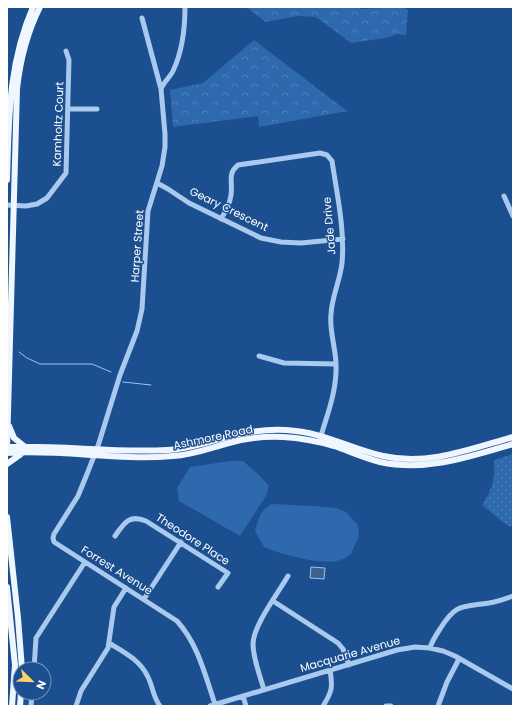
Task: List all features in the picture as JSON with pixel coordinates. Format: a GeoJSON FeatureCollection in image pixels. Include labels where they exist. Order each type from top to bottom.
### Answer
{"type":"FeatureCollection","features":[{"type":"Feature","properties":{"kind":"main road"},"geometry":{"type":"LineString","coordinates":[[7,179],[9,106],[12,78],[21,41],[33,7]]}},
{"type":"Feature","properties":{"kind":"main road"},"geometry":{"type":"LineString","coordinates":[[7,448],[10,205],[18,79],[26,42],[40,7]]}},
{"type":"Feature","properties":{"kind":"main road"},"geometry":{"type":"LineString","coordinates":[[8,423],[14,438],[24,446]]}},
{"type":"Feature","properties":{"kind":"main road","name":"Ashmore Road"},"geometry":{"type":"LineString","coordinates":[[7,453],[95,453],[174,456],[198,452],[229,443],[261,437],[320,439],[390,457],[410,459],[448,456],[513,437]]}},
{"type":"Feature","properties":{"kind":"main road","name":"Ashmore Road"},"geometry":{"type":"LineString","coordinates":[[320,439],[376,461],[392,464],[413,465],[446,463],[513,444]]}},
{"type":"Feature","properties":{"kind":"main road","name":"Ashmore Road"},"geometry":{"type":"LineString","coordinates":[[7,448],[24,446],[53,446],[95,453]]}},
{"type":"Feature","properties":{"kind":"main road"},"geometry":{"type":"LineString","coordinates":[[7,464],[22,453]]}},
{"type":"Feature","properties":{"kind":"main road"},"geometry":{"type":"LineString","coordinates":[[7,517],[21,661]]}},
{"type":"Feature","properties":{"kind":"main road"},"geometry":{"type":"LineString","coordinates":[[7,587],[15,660],[12,706]]}},
{"type":"Feature","properties":{"kind":"street"},"geometry":{"type":"LineString","coordinates":[[161,89],[177,62],[182,46],[185,7]]}},
{"type":"Feature","properties":{"kind":"street","name":"Harper Street"},"geometry":{"type":"LineString","coordinates":[[95,453],[120,375],[137,331],[143,302],[148,211],[162,166],[165,147],[161,89],[142,18]]}},
{"type":"Feature","properties":{"kind":"street","name":"Kamholtz Court"},"geometry":{"type":"LineString","coordinates":[[10,205],[26,206],[38,204],[47,198],[65,176],[67,169],[69,109],[69,60],[66,51]]}},
{"type":"Feature","properties":{"kind":"street"},"geometry":{"type":"LineString","coordinates":[[69,109],[97,109]]}},
{"type":"Feature","properties":{"kind":"street","name":"Jade Drive"},"geometry":{"type":"LineString","coordinates":[[222,219],[231,196],[231,174],[233,169],[238,165],[320,153],[327,155],[332,161],[343,239],[342,266],[334,292],[331,315],[336,364],[333,394],[320,439]]}},
{"type":"Feature","properties":{"kind":"street","name":"Geary Crescent"},"geometry":{"type":"LineString","coordinates":[[157,183],[168,188],[190,203],[261,238],[281,242],[301,243],[343,239]]}},
{"type":"Feature","properties":{"kind":"street"},"geometry":{"type":"LineString","coordinates":[[504,196],[513,216]]}},
{"type":"Feature","properties":{"kind":"street"},"geometry":{"type":"LineString","coordinates":[[259,356],[284,363],[336,364]]}},
{"type":"Feature","properties":{"kind":"street","name":"Forrest Avenue"},"geometry":{"type":"LineString","coordinates":[[95,453],[81,490],[54,534],[54,542],[177,621],[186,631],[197,650],[213,705]]}},
{"type":"Feature","properties":{"kind":"street","name":"Theodore Place"},"geometry":{"type":"LineString","coordinates":[[115,536],[123,524],[130,519],[138,518],[181,542],[228,573],[218,587]]}},
{"type":"Feature","properties":{"kind":"street"},"geometry":{"type":"LineString","coordinates":[[144,599],[181,542]]}},
{"type":"Feature","properties":{"kind":"street"},"geometry":{"type":"LineString","coordinates":[[35,661],[36,638],[85,562]]}},
{"type":"Feature","properties":{"kind":"street"},"geometry":{"type":"LineString","coordinates":[[264,690],[253,650],[253,638],[258,626],[288,576]]}},
{"type":"Feature","properties":{"kind":"street"},"geometry":{"type":"LineString","coordinates":[[76,706],[80,691],[108,648],[114,607],[126,588]]}},
{"type":"Feature","properties":{"kind":"street"},"geometry":{"type":"LineString","coordinates":[[430,648],[432,641],[447,618],[456,609],[468,605],[496,601],[513,596]]}},
{"type":"Feature","properties":{"kind":"street"},"geometry":{"type":"LineString","coordinates":[[273,601],[338,643],[343,649],[349,665]]}},
{"type":"Feature","properties":{"kind":"street"},"geometry":{"type":"LineString","coordinates":[[109,643],[132,656],[148,677],[155,700],[160,706]]}},
{"type":"Feature","properties":{"kind":"street","name":"Macquarie Avenue"},"geometry":{"type":"LineString","coordinates":[[213,705],[405,648],[415,647],[430,648],[448,653],[513,688]]}},
{"type":"Feature","properties":{"kind":"street"},"geometry":{"type":"LineString","coordinates":[[439,706],[447,682],[460,659]]}},
{"type":"Feature","properties":{"kind":"street"},"geometry":{"type":"LineString","coordinates":[[324,706],[329,697],[332,684],[327,671]]}},
{"type":"Feature","properties":{"kind":"street"},"geometry":{"type":"LineString","coordinates":[[243,696],[246,706]]}},
{"type":"Feature","properties":{"kind":"street"},"geometry":{"type":"LineString","coordinates":[[386,706],[391,706]]}},
{"type":"Feature","properties":{"kind":"green space"},"geometry":{"type":"Polygon","coordinates":[[[246,7],[359,7],[361,9],[403,7],[408,10],[406,35],[397,34],[385,38],[351,43],[316,17],[297,16],[266,22],[246,7]]]}},
{"type":"Feature","properties":{"kind":"green space"},"geometry":{"type":"Polygon","coordinates":[[[254,40],[347,111],[259,127],[258,116],[173,127],[170,90],[203,83],[254,40]]]}},
{"type":"Feature","properties":{"kind":"green space"},"geometry":{"type":"Polygon","coordinates":[[[513,454],[513,526],[508,526],[482,505],[492,484],[494,460],[513,454]]]}},
{"type":"Feature","properties":{"kind":"green space"},"geometry":{"type":"Polygon","coordinates":[[[230,461],[243,461],[269,486],[266,496],[240,536],[179,501],[177,488],[190,467],[230,461]]]}},
{"type":"Feature","properties":{"kind":"green space"},"geometry":{"type":"Polygon","coordinates":[[[272,504],[336,508],[346,512],[358,525],[359,536],[351,554],[340,560],[323,561],[291,556],[264,547],[255,531],[262,512],[272,504]]]}},
{"type":"Feature","properties":{"kind":"shaded area"},"geometry":{"type":"Polygon","coordinates":[[[311,567],[325,568],[324,579],[310,578],[311,567]]]}},
{"type":"Feature","properties":{"kind":"waterway"},"geometry":{"type":"LineString","coordinates":[[19,352],[27,358],[40,364],[92,364],[111,372]]}},
{"type":"Feature","properties":{"kind":"waterway"},"geometry":{"type":"LineString","coordinates":[[123,382],[151,385]]}}]}
